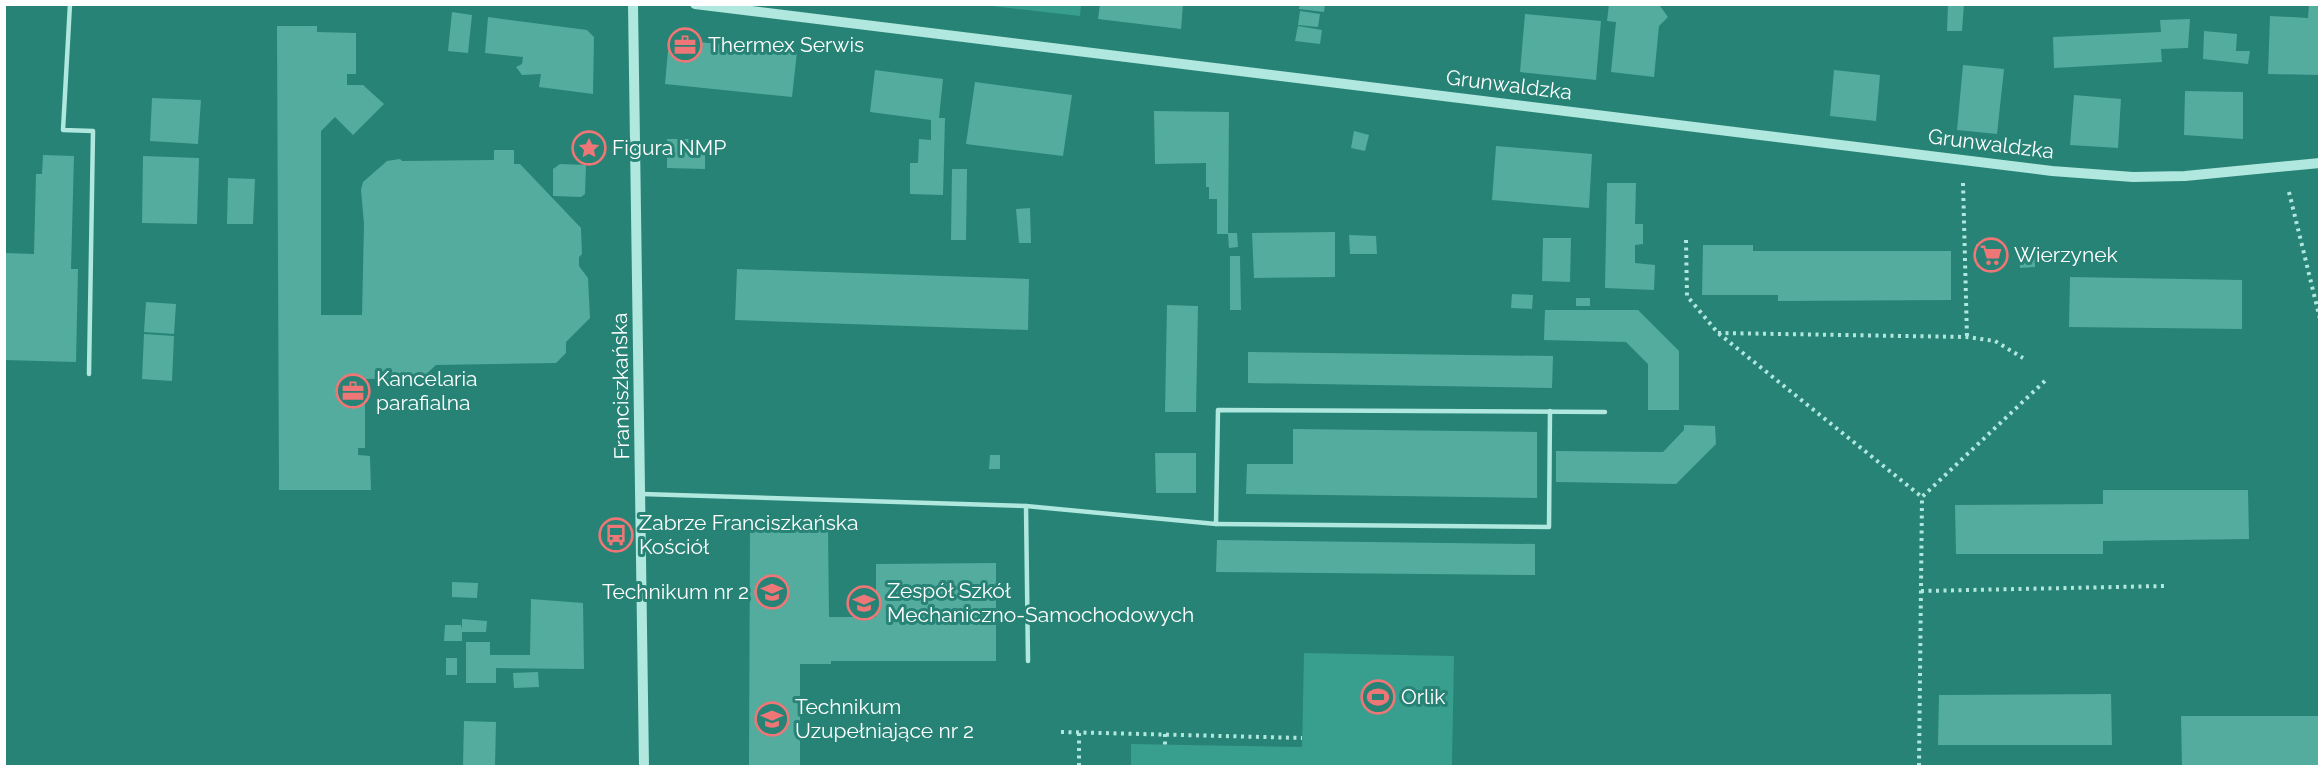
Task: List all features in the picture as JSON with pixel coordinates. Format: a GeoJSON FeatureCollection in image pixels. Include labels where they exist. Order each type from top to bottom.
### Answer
{"type":"FeatureCollection","features":[{"type":"Feature","properties":{"kind":"street","name":"Franciszkańska"},"geometry":{"type":"LineString","coordinates":[[633,4],[642,494],[644,766]]}},
{"type":"Feature","properties":{"kind":"street","name":"Grunwaldzka"},"geometry":{"type":"LineString","coordinates":[[695,4],[2052,171],[2133,177],[2186,176],[2319,163]]}},
{"type":"Feature","properties":{"kind":"lane"},"geometry":{"type":"LineString","coordinates":[[70,4],[63,130],[93,131],[89,374]]}},
{"type":"Feature","properties":{"kind":"lane"},"geometry":{"type":"LineString","coordinates":[[1216,524],[1218,410],[1605,412]]}},
{"type":"Feature","properties":{"kind":"lane"},"geometry":{"type":"LineString","coordinates":[[642,494],[1026,506],[1216,524],[1549,527],[1550,411]]}},
{"type":"Feature","properties":{"kind":"lane"},"geometry":{"type":"LineString","coordinates":[[1026,506],[1028,661]]}},
{"type":"Feature","properties":{"kind":"path"},"geometry":{"type":"LineString","coordinates":[[1963,183],[1967,336]]}},
{"type":"Feature","properties":{"kind":"path"},"geometry":{"type":"LineString","coordinates":[[2289,192],[2319,319]]}},
{"type":"Feature","properties":{"kind":"path"},"geometry":{"type":"LineString","coordinates":[[1686,240],[1687,297],[1718,333],[1922,497]]}},
{"type":"Feature","properties":{"kind":"path"},"geometry":{"type":"LineString","coordinates":[[1718,333],[1967,336],[1995,341],[2023,358]]}},
{"type":"Feature","properties":{"kind":"path"},"geometry":{"type":"LineString","coordinates":[[1918,766],[1922,497],[2048,378]]}},
{"type":"Feature","properties":{"kind":"path"},"geometry":{"type":"LineString","coordinates":[[1921,591],[2164,586]]}},
{"type":"Feature","properties":{"kind":"path"},"geometry":{"type":"LineString","coordinates":[[1061,732],[1302,738]]}},
{"type":"Feature","properties":{"kind":"path"},"geometry":{"type":"LineString","coordinates":[[1079,732],[1079,766]]}},
{"type":"Feature","properties":{"kind":"path"},"geometry":{"type":"LineString","coordinates":[[1165,735],[1165,745]]}},
{"type":"Feature","properties":{"kind":"green space"},"geometry":{"type":"Polygon","coordinates":[[[983,5],[1081,5],[1080,16],[983,5]]]}},
{"type":"Feature","properties":{"kind":"green space","name":"Orlik"},"geometry":{"type":"Polygon","coordinates":[[[1304,653],[1454,656],[1452,766],[1131,766],[1131,744],[1302,747],[1304,653]]]}},
{"type":"Feature","properties":{"kind":"building"},"geometry":{"type":"Polygon","coordinates":[[[1100,4],[1183,4],[1181,29],[1098,19],[1100,4]]]}},
{"type":"Feature","properties":{"kind":"building"},"geometry":{"type":"Polygon","coordinates":[[[1300,4],[1325,4],[1324,12],[1299,9],[1300,4]]]}},
{"type":"Feature","properties":{"kind":"building"},"geometry":{"type":"Polygon","coordinates":[[[1609,4],[1652,4],[1660,6],[1668,17],[1659,26],[1654,77],[1611,72],[1616,22],[1607,21],[1609,4]]]}},
{"type":"Feature","properties":{"kind":"building"},"geometry":{"type":"Polygon","coordinates":[[[1948,4],[1964,4],[1962,31],[1947,31],[1948,4]]]}},
{"type":"Feature","properties":{"kind":"building"},"geometry":{"type":"Polygon","coordinates":[[[2309,4],[2320,4],[2320,75],[2268,74],[2270,16],[2308,18],[2309,4]]]}},
{"type":"Feature","properties":{"kind":"building"},"geometry":{"type":"Polygon","coordinates":[[[1300,11],[1320,14],[1318,27],[1298,25],[1300,11]]]}},
{"type":"Feature","properties":{"kind":"building"},"geometry":{"type":"Polygon","coordinates":[[[452,12],[472,15],[468,53],[448,51],[452,12]]]}},
{"type":"Feature","properties":{"kind":"building"},"geometry":{"type":"Polygon","coordinates":[[[1525,14],[1601,21],[1596,80],[1520,72],[1525,14]]]}},
{"type":"Feature","properties":{"kind":"building"},"geometry":{"type":"Polygon","coordinates":[[[488,17],[587,30],[594,37],[593,94],[539,87],[541,74],[522,75],[516,67],[522,64],[523,57],[485,53],[488,17]]]}},
{"type":"Feature","properties":{"kind":"building"},"geometry":{"type":"Polygon","coordinates":[[[2190,19],[2188,48],[2161,49],[2162,62],[2054,68],[2053,37],[2161,32],[2160,20],[2190,19]]]}},
{"type":"Feature","properties":{"kind":"building"},"geometry":{"type":"Polygon","coordinates":[[[277,26],[317,26],[317,32],[356,33],[356,74],[347,74],[347,85],[363,85],[384,104],[353,135],[335,117],[321,131],[321,315],[362,315],[364,224],[361,190],[363,182],[387,161],[400,159],[402,161],[494,160],[494,150],[514,150],[514,164],[520,164],[581,228],[582,254],[579,257],[579,266],[588,278],[590,318],[566,342],[566,353],[556,363],[436,365],[422,378],[365,379],[365,448],[358,448],[358,455],[370,456],[371,490],[279,490],[277,26]]]}},
{"type":"Feature","properties":{"kind":"building"},"geometry":{"type":"Polygon","coordinates":[[[1298,26],[1322,30],[1320,44],[1295,41],[1298,26]]]}},
{"type":"Feature","properties":{"kind":"building"},"geometry":{"type":"Polygon","coordinates":[[[2204,31],[2237,34],[2236,51],[2250,51],[2248,64],[2203,59],[2204,31]]]}},
{"type":"Feature","properties":{"kind":"building"},"geometry":{"type":"Polygon","coordinates":[[[669,39],[797,52],[792,97],[665,84],[669,39]]]}},
{"type":"Feature","properties":{"kind":"building"},"geometry":{"type":"Polygon","coordinates":[[[1963,65],[2004,69],[1997,134],[1957,130],[1963,65]]]}},
{"type":"Feature","properties":{"kind":"building"},"geometry":{"type":"Polygon","coordinates":[[[875,70],[943,79],[939,118],[945,118],[943,195],[910,194],[910,163],[918,163],[919,139],[931,140],[931,120],[870,112],[875,70]]]}},
{"type":"Feature","properties":{"kind":"building"},"geometry":{"type":"Polygon","coordinates":[[[1834,70],[1880,75],[1876,121],[1830,116],[1834,70]]]}},
{"type":"Feature","properties":{"kind":"building"},"geometry":{"type":"Polygon","coordinates":[[[975,82],[1072,95],[1063,156],[966,144],[975,82]]]}},
{"type":"Feature","properties":{"kind":"building"},"geometry":{"type":"Polygon","coordinates":[[[2185,91],[2243,92],[2243,139],[2184,135],[2185,91]]]}},
{"type":"Feature","properties":{"kind":"building"},"geometry":{"type":"Polygon","coordinates":[[[2074,95],[2121,99],[2118,148],[2070,145],[2074,95]]]}},
{"type":"Feature","properties":{"kind":"building"},"geometry":{"type":"Polygon","coordinates":[[[152,98],[201,100],[198,144],[150,141],[152,98]]]}},
{"type":"Feature","properties":{"kind":"building"},"geometry":{"type":"Polygon","coordinates":[[[1154,111],[1229,112],[1228,233],[1237,233],[1238,247],[1229,248],[1228,234],[1217,234],[1217,199],[1209,199],[1209,187],[1206,187],[1206,163],[1155,164],[1154,111]]]}},
{"type":"Feature","properties":{"kind":"building"},"geometry":{"type":"Polygon","coordinates":[[[1354,131],[1369,135],[1365,151],[1351,148],[1354,131]]]}},
{"type":"Feature","properties":{"kind":"building"},"geometry":{"type":"Polygon","coordinates":[[[667,139],[693,139],[693,152],[705,152],[705,169],[667,168],[667,139]]]}},
{"type":"Feature","properties":{"kind":"building"},"geometry":{"type":"Polygon","coordinates":[[[1496,146],[1592,154],[1589,208],[1492,200],[1496,146]]]}},
{"type":"Feature","properties":{"kind":"building"},"geometry":{"type":"Polygon","coordinates":[[[43,155],[74,156],[71,269],[78,269],[76,362],[4,360],[4,253],[34,254],[36,174],[42,174],[43,155]]]}},
{"type":"Feature","properties":{"kind":"building"},"geometry":{"type":"Polygon","coordinates":[[[143,156],[199,158],[197,224],[142,223],[143,156]]]}},
{"type":"Feature","properties":{"kind":"building"},"geometry":{"type":"Polygon","coordinates":[[[560,164],[586,165],[585,194],[581,197],[553,196],[553,169],[560,164]]]}},
{"type":"Feature","properties":{"kind":"building"},"geometry":{"type":"Polygon","coordinates":[[[952,169],[967,169],[966,240],[951,240],[952,169]]]}},
{"type":"Feature","properties":{"kind":"building"},"geometry":{"type":"Polygon","coordinates":[[[228,178],[255,179],[253,224],[227,224],[228,178]]]}},
{"type":"Feature","properties":{"kind":"building"},"geometry":{"type":"Polygon","coordinates":[[[1607,183],[1636,183],[1635,224],[1643,224],[1643,244],[1635,245],[1635,263],[1655,265],[1654,290],[1605,288],[1607,183]]]}},
{"type":"Feature","properties":{"kind":"building"},"geometry":{"type":"Polygon","coordinates":[[[1030,208],[1031,243],[1019,243],[1016,209],[1030,208]]]}},
{"type":"Feature","properties":{"kind":"building"},"geometry":{"type":"Polygon","coordinates":[[[1335,232],[1335,277],[1254,278],[1252,233],[1335,232]]]}},
{"type":"Feature","properties":{"kind":"building"},"geometry":{"type":"Polygon","coordinates":[[[1349,235],[1376,236],[1377,254],[1350,254],[1349,235]]]}},
{"type":"Feature","properties":{"kind":"building"},"geometry":{"type":"Polygon","coordinates":[[[1543,238],[1571,238],[1570,282],[1542,281],[1543,238]]]}},
{"type":"Feature","properties":{"kind":"building","name":"Wierzynek"},"geometry":{"type":"Polygon","coordinates":[[[1976,244],[2004,244],[2005,266],[1977,267],[1976,244]]]}},
{"type":"Feature","properties":{"kind":"building"},"geometry":{"type":"Polygon","coordinates":[[[1703,245],[1753,245],[1753,251],[1951,251],[1951,300],[1778,301],[1778,295],[1702,295],[1703,245]]]}},
{"type":"Feature","properties":{"kind":"building"},"geometry":{"type":"Polygon","coordinates":[[[2035,246],[2035,267],[2020,268],[2019,247],[2035,246]]]}},
{"type":"Feature","properties":{"kind":"building"},"geometry":{"type":"Polygon","coordinates":[[[1230,256],[1240,256],[1241,310],[1230,310],[1230,256]]]}},
{"type":"Feature","properties":{"kind":"building"},"geometry":{"type":"Polygon","coordinates":[[[737,269],[1029,279],[1028,330],[735,320],[737,269]]]}},
{"type":"Feature","properties":{"kind":"building"},"geometry":{"type":"Polygon","coordinates":[[[2070,277],[2242,280],[2242,329],[2069,327],[2070,277]]]}},
{"type":"Feature","properties":{"kind":"building"},"geometry":{"type":"Polygon","coordinates":[[[1512,294],[1533,295],[1532,309],[1511,308],[1512,294]]]}},
{"type":"Feature","properties":{"kind":"building"},"geometry":{"type":"Polygon","coordinates":[[[1576,298],[1590,298],[1590,306],[1576,306],[1576,298]]]}},
{"type":"Feature","properties":{"kind":"building"},"geometry":{"type":"Polygon","coordinates":[[[146,302],[176,304],[174,334],[144,332],[146,302]]]}},
{"type":"Feature","properties":{"kind":"building"},"geometry":{"type":"Polygon","coordinates":[[[1167,305],[1198,306],[1196,412],[1165,412],[1167,305]]]}},
{"type":"Feature","properties":{"kind":"building"},"geometry":{"type":"Polygon","coordinates":[[[1545,310],[1638,310],[1679,351],[1679,410],[1648,410],[1648,364],[1626,342],[1544,340],[1545,310]]]}},
{"type":"Feature","properties":{"kind":"building"},"geometry":{"type":"Polygon","coordinates":[[[144,334],[174,336],[172,381],[142,379],[144,334]]]}},
{"type":"Feature","properties":{"kind":"building"},"geometry":{"type":"Polygon","coordinates":[[[1248,352],[1553,356],[1552,388],[1248,383],[1248,352]]]}},
{"type":"Feature","properties":{"kind":"building"},"geometry":{"type":"Polygon","coordinates":[[[1684,425],[1715,426],[1716,444],[1676,484],[1556,482],[1556,451],[1663,452],[1684,430],[1684,425]]]}},
{"type":"Feature","properties":{"kind":"building"},"geometry":{"type":"Polygon","coordinates":[[[1293,429],[1537,432],[1537,498],[1246,494],[1247,464],[1293,464],[1293,429]]]}},
{"type":"Feature","properties":{"kind":"building"},"geometry":{"type":"Polygon","coordinates":[[[1155,453],[1196,453],[1196,493],[1156,493],[1155,453]]]}},
{"type":"Feature","properties":{"kind":"building"},"geometry":{"type":"Polygon","coordinates":[[[990,455],[1000,455],[1000,469],[989,469],[990,455]]]}},
{"type":"Feature","properties":{"kind":"building"},"geometry":{"type":"Polygon","coordinates":[[[2103,490],[2248,490],[2249,539],[2103,541],[2103,554],[1956,554],[1955,505],[2103,504],[2103,490]]]}},
{"type":"Feature","properties":{"kind":"building"},"geometry":{"type":"Polygon","coordinates":[[[750,528],[828,528],[829,617],[876,617],[876,564],[996,563],[996,661],[831,661],[831,664],[800,664],[800,766],[749,766],[750,528]]]}},
{"type":"Feature","properties":{"kind":"building"},"geometry":{"type":"Polygon","coordinates":[[[1217,540],[1535,544],[1535,575],[1216,572],[1217,540]]]}},
{"type":"Feature","properties":{"kind":"building"},"geometry":{"type":"Polygon","coordinates":[[[452,582],[478,583],[477,598],[452,597],[452,582]]]}},
{"type":"Feature","properties":{"kind":"building"},"geometry":{"type":"Polygon","coordinates":[[[531,599],[583,603],[584,669],[496,668],[496,683],[466,683],[466,642],[490,642],[490,655],[530,655],[531,599]]]}},
{"type":"Feature","properties":{"kind":"building"},"geometry":{"type":"Polygon","coordinates":[[[462,619],[487,621],[486,632],[462,632],[462,641],[444,641],[445,625],[461,625],[462,629],[462,619]]]}},
{"type":"Feature","properties":{"kind":"building"},"geometry":{"type":"Polygon","coordinates":[[[446,658],[457,658],[457,675],[446,675],[446,658]]]}},
{"type":"Feature","properties":{"kind":"building"},"geometry":{"type":"Polygon","coordinates":[[[538,672],[539,687],[514,688],[513,673],[538,672]]]}},
{"type":"Feature","properties":{"kind":"building"},"geometry":{"type":"Polygon","coordinates":[[[2111,694],[2112,745],[1938,745],[1939,695],[2111,694]]]}},
{"type":"Feature","properties":{"kind":"building"},"geometry":{"type":"Polygon","coordinates":[[[2181,716],[2320,716],[2320,766],[2182,766],[2181,716]]]}},
{"type":"Feature","properties":{"kind":"building"},"geometry":{"type":"Polygon","coordinates":[[[464,721],[496,722],[495,766],[463,766],[464,721]]]}},
{"type":"Feature","properties":{"kind":"place","name":"Thermex Serwis"},"geometry":{"type":"Point","coordinates":[685,45]}},
{"type":"Feature","properties":{"kind":"place","name":"Figura NMP"},"geometry":{"type":"Point","coordinates":[589,148]}},
{"type":"Feature","properties":{"kind":"place","name":"Wierzynek"},"geometry":{"type":"Point","coordinates":[1991,255]}},
{"type":"Feature","properties":{"kind":"place","name":"Kancelaria parafialna"},"geometry":{"type":"Point","coordinates":[353,391]}},
{"type":"Feature","properties":{"kind":"place","name":"Zabrze Franciszkańska Kościół"},"geometry":{"type":"Point","coordinates":[616,535]}},
{"type":"Feature","properties":{"kind":"place","name":"Technikum nr 2"},"geometry":{"type":"Point","coordinates":[772,592]}},
{"type":"Feature","properties":{"kind":"place","name":"Zespół Szkół Mechaniczno-Samochodowych"},"geometry":{"type":"Point","coordinates":[864,603]}},
{"type":"Feature","properties":{"kind":"place","name":"Orlik"},"geometry":{"type":"Point","coordinates":[1378,697]}},
{"type":"Feature","properties":{"kind":"place","name":"Technikum Uzupełniające nr 2"},"geometry":{"type":"Point","coordinates":[772,719]}}]}
